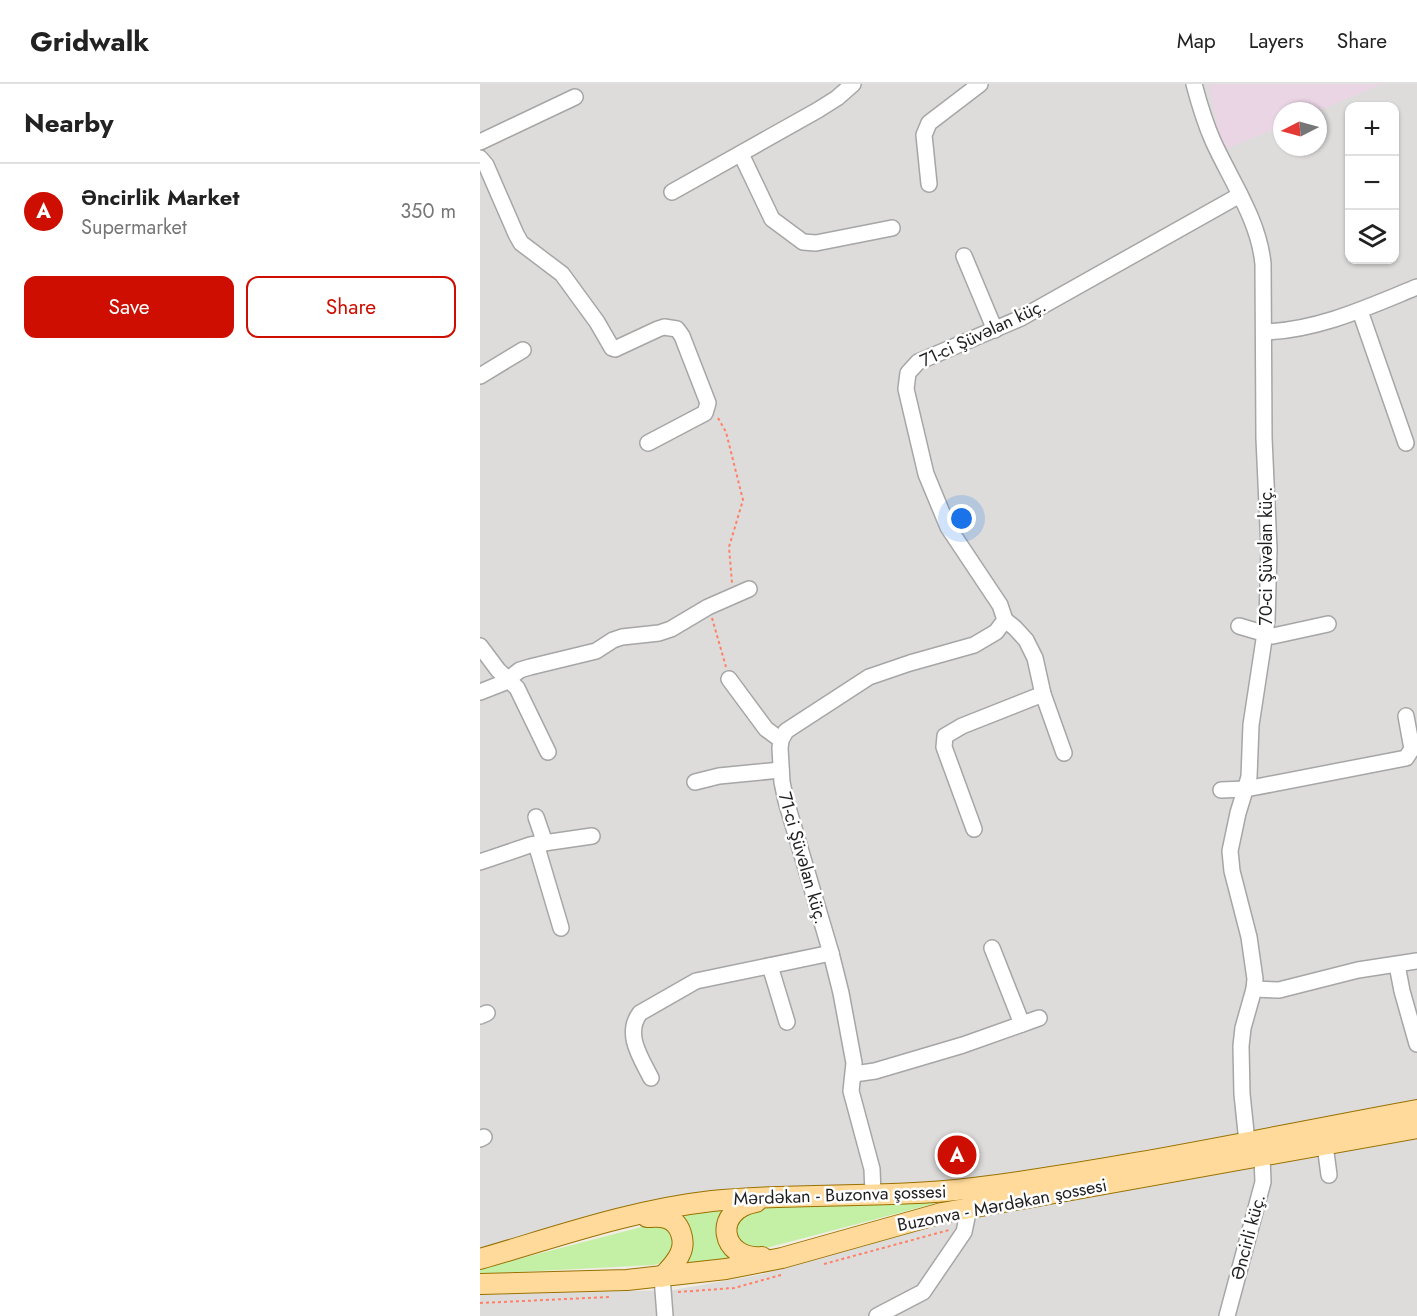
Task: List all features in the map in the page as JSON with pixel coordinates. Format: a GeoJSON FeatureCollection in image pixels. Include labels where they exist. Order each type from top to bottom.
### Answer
{"type":"FeatureCollection","features":[{"type":"Feature","properties":{"kind":"main road","name":"Mərdəkan - Buzonva şossesi"},"geometry":{"type":"LineString","coordinates":[[480,1259],[620,1218],[709,1201],[973,1188],[1059,1176],[1417,1110]]}},
{"type":"Feature","properties":{"kind":"main road","name":"Buzonva - Mərdəkan şossesi"},"geometry":{"type":"LineString","coordinates":[[480,1284],[662,1277],[759,1263],[910,1221],[969,1208],[1417,1128]]}},
{"type":"Feature","properties":{"kind":"main road"},"geometry":{"type":"LineString","coordinates":[[803,1195],[746,1204],[734,1210],[726,1226],[728,1239],[733,1248],[742,1255],[754,1257],[808,1251]]}},
{"type":"Feature","properties":{"kind":"main road"},"geometry":{"type":"LineString","coordinates":[[620,1218],[666,1218],[673,1221],[680,1229],[683,1241],[681,1252],[675,1263],[662,1277]]}},
{"type":"Feature","properties":{"kind":"street"},"geometry":{"type":"LineString","coordinates":[[672,192],[818,110],[853,84]]}},
{"type":"Feature","properties":{"kind":"street"},"geometry":{"type":"LineString","coordinates":[[929,184],[924,135],[929,123],[980,84]]}},
{"type":"Feature","properties":{"kind":"street","name":"70-ci Şüvəlan küç."},"geometry":{"type":"LineString","coordinates":[[1194,84],[1213,140],[1257,232],[1262,250],[1265,332],[1264,438],[1269,549],[1266,635],[1251,725],[1249,777],[1231,844],[1231,860],[1254,965],[1254,989],[1245,1017],[1241,1046],[1242,1094],[1247,1142]]}},
{"type":"Feature","properties":{"kind":"street"},"geometry":{"type":"LineString","coordinates":[[480,142],[575,97]]}},
{"type":"Feature","properties":{"kind":"street"},"geometry":{"type":"LineString","coordinates":[[741,154],[766,211],[772,219],[803,242],[816,243],[892,228]]}},
{"type":"Feature","properties":{"kind":"street"},"geometry":{"type":"LineString","coordinates":[[480,158],[486,165],[521,243],[562,274],[597,322],[612,348],[618,348],[664,327],[677,329],[682,336],[708,403],[707,408],[705,413],[648,443]]}},
{"type":"Feature","properties":{"kind":"street","name":"71-ci Şüvəlan küç."},"geometry":{"type":"LineString","coordinates":[[1064,753],[1030,649],[1020,633],[1005,620],[1000,605],[957,544],[936,501],[924,464],[906,389],[908,373],[918,362],[995,330],[1047,304],[1240,195]]}},
{"type":"Feature","properties":{"kind":"street"},"geometry":{"type":"LineString","coordinates":[[964,256],[995,330]]}},
{"type":"Feature","properties":{"kind":"street"},"geometry":{"type":"LineString","coordinates":[[1265,332],[1292,329],[1360,311],[1417,287]]}},
{"type":"Feature","properties":{"kind":"street"},"geometry":{"type":"LineString","coordinates":[[1360,311],[1406,442]]}},
{"type":"Feature","properties":{"kind":"street"},"geometry":{"type":"LineString","coordinates":[[480,376],[523,350]]}},
{"type":"Feature","properties":{"kind":"street"},"geometry":{"type":"LineString","coordinates":[[480,692],[508,679],[520,670],[596,651],[622,637],[659,633],[671,629],[708,607],[743,591]]}},
{"type":"Feature","properties":{"kind":"street"},"geometry":{"type":"LineString","coordinates":[[729,679],[765,729],[781,740],[792,726],[869,677],[974,645],[996,632],[1005,620]]}},
{"type":"Feature","properties":{"kind":"street"},"geometry":{"type":"LineString","coordinates":[[1239,626],[1266,635],[1282,636],[1328,624]]}},
{"type":"Feature","properties":{"kind":"street"},"geometry":{"type":"LineString","coordinates":[[480,645],[525,700],[548,752]]}},
{"type":"Feature","properties":{"kind":"street"},"geometry":{"type":"LineString","coordinates":[[974,830],[944,747],[945,736],[969,723],[1043,694]]}},
{"type":"Feature","properties":{"kind":"street"},"geometry":{"type":"LineString","coordinates":[[1221,790],[1246,789],[1406,758],[1412,749],[1406,716]]}},
{"type":"Feature","properties":{"kind":"street","name":"71-ci Şüvəlan küç."},"geometry":{"type":"LineString","coordinates":[[781,740],[779,756],[786,801],[841,993],[854,1063],[851,1091],[872,1169],[873,1194]]}},
{"type":"Feature","properties":{"kind":"street"},"geometry":{"type":"LineString","coordinates":[[695,782],[719,776],[781,770]]}},
{"type":"Feature","properties":{"kind":"street"},"geometry":{"type":"LineString","coordinates":[[536,817],[561,928]]}},
{"type":"Feature","properties":{"kind":"street"},"geometry":{"type":"LineString","coordinates":[[480,862],[541,843],[592,836]]}},
{"type":"Feature","properties":{"kind":"street"},"geometry":{"type":"LineString","coordinates":[[992,948],[1022,1024]]}},
{"type":"Feature","properties":{"kind":"street"},"geometry":{"type":"LineString","coordinates":[[651,1078],[634,1043],[636,1018],[640,1013],[696,981],[831,953]]}},
{"type":"Feature","properties":{"kind":"street"},"geometry":{"type":"LineString","coordinates":[[1254,989],[1279,990],[1358,970],[1417,961]]}},
{"type":"Feature","properties":{"kind":"street"},"geometry":{"type":"LineString","coordinates":[[1397,965],[1417,1044]]}},
{"type":"Feature","properties":{"kind":"street"},"geometry":{"type":"LineString","coordinates":[[770,966],[787,1022]]}},
{"type":"Feature","properties":{"kind":"street"},"geometry":{"type":"LineString","coordinates":[[854,1074],[875,1071],[963,1045],[1039,1018]]}},
{"type":"Feature","properties":{"kind":"street"},"geometry":{"type":"LineString","coordinates":[[1325,1145],[1329,1174]]}},
{"type":"Feature","properties":{"kind":"street","name":"Əncirli küç."},"geometry":{"type":"LineString","coordinates":[[1227,1316],[1263,1182],[1262,1157]]}},
{"type":"Feature","properties":{"kind":"street"},"geometry":{"type":"LineString","coordinates":[[877,1316],[923,1292],[964,1232],[969,1208]]}},
{"type":"Feature","properties":{"kind":"street"},"geometry":{"type":"LineString","coordinates":[[662,1277],[664,1316]]}},
{"type":"Feature","properties":{"kind":"path"},"geometry":{"type":"LineString","coordinates":[[707,408],[719,419],[726,432],[742,500],[729,547],[732,584],[743,591]]}},
{"type":"Feature","properties":{"kind":"path"},"geometry":{"type":"LineString","coordinates":[[708,607],[715,624],[729,679]]}},
{"type":"Feature","properties":{"kind":"shaded area"},"geometry":{"type":"Polygon","coordinates":[[[480,84],[1417,84],[1417,1100],[1213,1139],[940,1184],[759,1187],[703,1193],[480,1251],[480,84]]]}},
{"type":"Feature","properties":{"kind":"shaded area"},"geometry":{"type":"Polygon","coordinates":[[[1209,84],[1382,84],[1327,107],[1327,102],[1273,102],[1273,130],[1226,149],[1219,137],[1209,84]]]}},
{"type":"Feature","properties":{"kind":"shaded area"},"geometry":{"type":"Polygon","coordinates":[[[1417,1136],[1417,1316],[480,1316],[480,1295],[673,1290],[764,1274],[933,1224],[1417,1136]]]}},
{"type":"Feature","properties":{"kind":"green space"},"geometry":{"type":"Polygon","coordinates":[[[948,1200],[766,1248],[746,1245],[741,1242],[737,1232],[740,1217],[758,1208],[948,1200]]]}},
{"type":"Feature","properties":{"kind":"green space"},"geometry":{"type":"Polygon","coordinates":[[[731,1206],[738,1260],[681,1267],[676,1214],[731,1206]]]}},
{"type":"Feature","properties":{"kind":"green space"},"geometry":{"type":"Polygon","coordinates":[[[649,1225],[666,1229],[673,1240],[675,1245],[665,1262],[653,1265],[480,1274],[480,1269],[649,1225]]]}},
{"type":"Feature","properties":{"kind":"place","name":"Əncirlik Market"},"geometry":{"type":"Point","coordinates":[957,1155]}}]}
